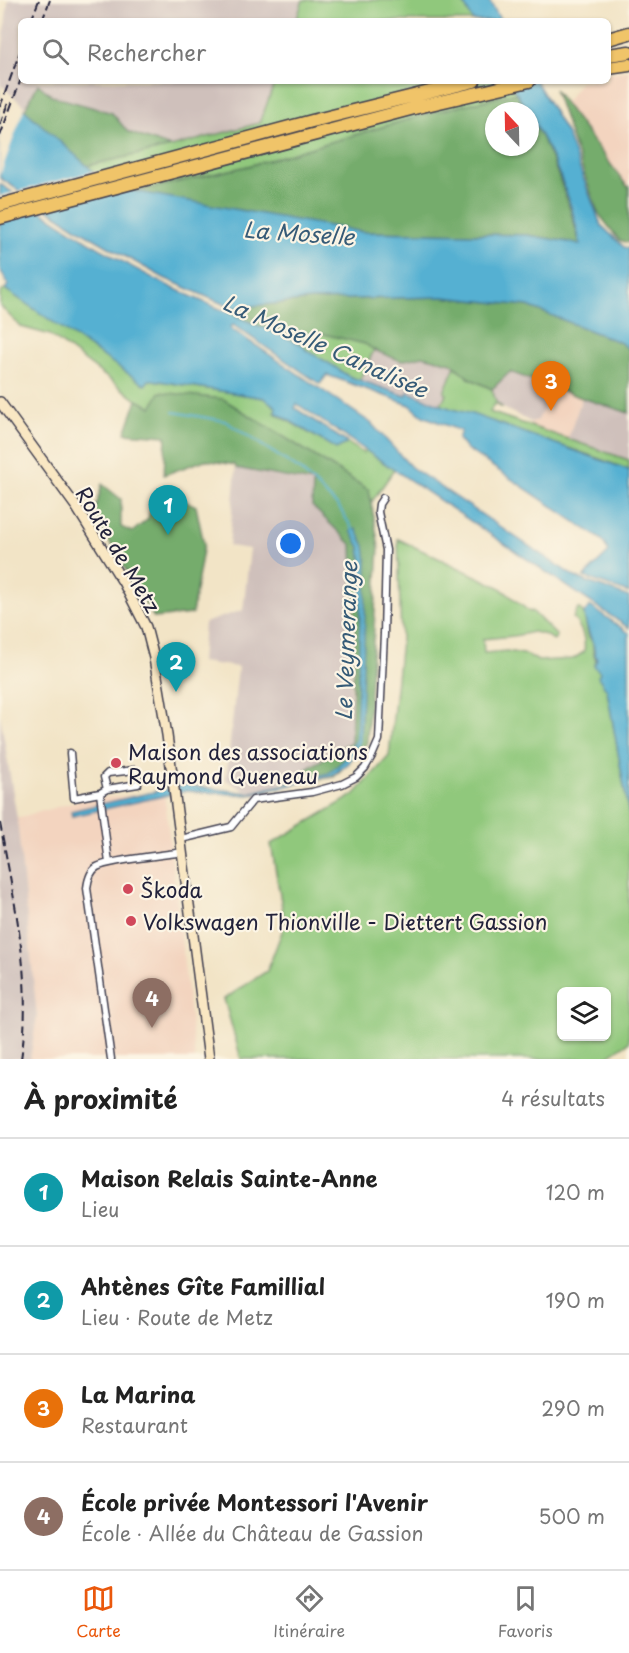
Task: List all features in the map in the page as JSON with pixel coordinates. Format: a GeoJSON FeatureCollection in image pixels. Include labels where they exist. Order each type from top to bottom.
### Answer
{"type":"FeatureCollection","features":[{"type":"Feature","properties":{"kind":"highway"},"geometry":{"type":"LineString","coordinates":[[611,38],[629,33]]}},
{"type":"Feature","properties":{"kind":"highway"},"geometry":{"type":"LineString","coordinates":[[611,55],[629,52]]}},
{"type":"Feature","properties":{"kind":"highway"},"geometry":{"type":"LineString","coordinates":[[611,68],[629,65]]}},
{"type":"Feature","properties":{"kind":"highway"},"geometry":{"type":"LineString","coordinates":[[426,92],[443,84]]}},
{"type":"Feature","properties":{"kind":"highway"},"geometry":{"type":"LineString","coordinates":[[0,205],[461,84]]}},
{"type":"Feature","properties":{"kind":"highway"},"geometry":{"type":"LineString","coordinates":[[0,218],[418,107],[516,84]]}},
{"type":"Feature","properties":{"kind":"main road","name":"Route de Metz"},"geometry":{"type":"LineString","coordinates":[[0,402],[77,508],[123,582],[146,627],[154,658],[174,784],[209,1059]]}},
{"type":"Feature","properties":{"kind":"street"},"geometry":{"type":"LineString","coordinates":[[181,839],[231,827],[253,800],[312,792],[342,784],[356,777],[365,768],[379,740],[386,550],[378,512],[383,498]]}},
{"type":"Feature","properties":{"kind":"street"},"geometry":{"type":"LineString","coordinates":[[70,753],[74,798],[138,784],[138,773],[135,770],[108,773],[104,777],[107,789]]}},
{"type":"Feature","properties":{"kind":"street"},"geometry":{"type":"LineString","coordinates":[[100,793],[109,864]]}},
{"type":"Feature","properties":{"kind":"street"},"geometry":{"type":"LineString","coordinates":[[111,1059],[87,888],[92,872],[97,867],[109,864],[183,852]]}},
{"type":"Feature","properties":{"kind":"shaded area"},"geometry":{"type":"Polygon","coordinates":[[[8,0],[303,0],[297,18],[18,18],[18,84],[38,84],[24,111],[0,88],[8,0]]]}},
{"type":"Feature","properties":{"kind":"shaded area"},"geometry":{"type":"Polygon","coordinates":[[[629,71],[629,186],[565,103],[579,84],[611,84],[611,72],[629,71]]]}},
{"type":"Feature","properties":{"kind":"shaded area"},"geometry":{"type":"Polygon","coordinates":[[[38,84],[274,84],[260,123],[171,147],[128,132],[112,113],[52,96],[38,84]]]}},
{"type":"Feature","properties":{"kind":"shaded area"},"geometry":{"type":"Polygon","coordinates":[[[374,350],[401,361],[423,356],[455,366],[444,392],[447,394],[440,405],[409,393],[406,396],[359,381],[374,350]]]}},
{"type":"Feature","properties":{"kind":"shaded area"},"geometry":{"type":"Polygon","coordinates":[[[510,372],[553,388],[538,420],[531,422],[496,402],[492,389],[510,372]]]}},
{"type":"Feature","properties":{"kind":"shaded area"},"geometry":{"type":"Polygon","coordinates":[[[553,388],[582,398],[568,438],[529,426],[531,422],[538,420],[553,388]]]}},
{"type":"Feature","properties":{"kind":"shaded area"},"geometry":{"type":"Polygon","coordinates":[[[582,398],[629,413],[629,460],[568,438],[582,398]]]}},
{"type":"Feature","properties":{"kind":"shaded area"},"geometry":{"type":"Polygon","coordinates":[[[236,468],[313,482],[312,506],[352,545],[351,743],[256,797],[226,780],[238,667],[201,662],[204,623],[243,610],[250,549],[229,546],[236,468]]]}},
{"type":"Feature","properties":{"kind":"shaded area"},"geometry":{"type":"Polygon","coordinates":[[[0,714],[17,818],[37,1016],[30,1059],[0,1059],[0,714]]]}},
{"type":"Feature","properties":{"kind":"shaded area"},"geometry":{"type":"Polygon","coordinates":[[[164,792],[195,1059],[30,1059],[37,1016],[17,818],[83,800],[164,792]]]}},
{"type":"Feature","properties":{"kind":"green space"},"geometry":{"type":"Polygon","coordinates":[[[303,0],[462,0],[471,18],[297,18],[303,0]]]}},
{"type":"Feature","properties":{"kind":"green space"},"geometry":{"type":"Polygon","coordinates":[[[38,84],[52,96],[112,113],[128,132],[171,147],[86,166],[24,111],[38,84]]]}},
{"type":"Feature","properties":{"kind":"green space"},"geometry":{"type":"Polygon","coordinates":[[[274,84],[511,84],[516,93],[434,112],[248,166],[135,192],[111,187],[86,166],[171,147],[260,123],[274,84]]]}},
{"type":"Feature","properties":{"kind":"green space"},"geometry":{"type":"Polygon","coordinates":[[[554,89],[629,186],[629,243],[619,240],[598,213],[554,89]]]}},
{"type":"Feature","properties":{"kind":"green space"},"geometry":{"type":"Polygon","coordinates":[[[516,93],[522,102],[485,102],[485,156],[539,156],[539,133],[559,178],[580,244],[527,235],[363,232],[135,192],[248,166],[434,112],[516,93]]]}},
{"type":"Feature","properties":{"kind":"green space"},"geometry":{"type":"Polygon","coordinates":[[[5,289],[145,385],[149,380],[153,380],[264,398],[276,407],[275,413],[336,449],[348,443],[363,453],[365,450],[394,470],[371,503],[369,490],[223,399],[152,407],[137,400],[50,335],[21,327],[0,306],[0,293],[5,289]]]}},
{"type":"Feature","properties":{"kind":"green space"},"geometry":{"type":"Polygon","coordinates":[[[441,297],[528,306],[619,342],[629,349],[629,413],[510,372],[492,389],[469,378],[451,363],[423,356],[401,361],[365,344],[315,332],[311,342],[284,333],[232,308],[311,300],[441,297]]]}},
{"type":"Feature","properties":{"kind":"green space"},"geometry":{"type":"Polygon","coordinates":[[[232,308],[284,333],[311,342],[315,331],[365,344],[374,350],[359,381],[320,359],[303,345],[229,312],[232,308]]]}},
{"type":"Feature","properties":{"kind":"green space"},"geometry":{"type":"Polygon","coordinates":[[[455,366],[469,378],[492,389],[496,402],[503,408],[494,404],[490,412],[629,460],[629,470],[440,405],[447,394],[444,392],[455,366]]]}},
{"type":"Feature","properties":{"kind":"green space"},"geometry":{"type":"Polygon","coordinates":[[[160,392],[223,399],[369,490],[379,547],[367,743],[334,777],[286,784],[287,781],[351,742],[355,627],[352,545],[312,506],[313,482],[205,460],[164,475],[166,436],[125,433],[137,400],[152,407],[160,392]]]}},
{"type":"Feature","properties":{"kind":"green space"},"geometry":{"type":"Polygon","coordinates":[[[102,484],[121,499],[121,527],[132,532],[148,519],[152,502],[164,505],[180,500],[196,506],[204,544],[192,614],[154,618],[94,516],[102,484]]]}},
{"type":"Feature","properties":{"kind":"green space"},"geometry":{"type":"Polygon","coordinates":[[[398,539],[499,587],[530,612],[532,611],[557,636],[554,640],[533,632],[483,639],[484,653],[507,651],[528,655],[538,661],[573,659],[584,652],[584,643],[583,634],[573,618],[578,608],[584,613],[588,635],[593,643],[593,652],[607,690],[629,815],[629,1042],[604,1059],[241,1059],[224,999],[267,971],[285,924],[271,844],[354,795],[389,756],[401,640],[398,539]]]}},
{"type":"Feature","properties":{"kind":"water"},"geometry":{"type":"Polygon","coordinates":[[[462,0],[489,0],[499,18],[471,18],[462,0]]]}},
{"type":"Feature","properties":{"kind":"water","name":"La Moselle"},"geometry":{"type":"Polygon","coordinates":[[[511,84],[538,84],[567,134],[601,225],[624,247],[629,248],[629,349],[619,342],[528,306],[443,297],[311,300],[232,308],[164,278],[119,253],[0,178],[0,88],[111,187],[363,232],[527,235],[580,244],[567,194],[539,133],[539,102],[522,102],[511,84]]]}},
{"type":"Feature","properties":{"kind":"water"},"geometry":{"type":"Polygon","coordinates":[[[0,184],[128,265],[173,288],[303,345],[306,350],[348,376],[406,396],[408,392],[629,470],[629,593],[584,577],[609,552],[602,540],[465,448],[458,439],[461,431],[423,416],[410,405],[327,375],[320,384],[233,325],[230,328],[371,423],[411,467],[575,577],[629,597],[629,628],[297,404],[295,408],[348,443],[336,449],[275,412],[276,407],[264,398],[153,380],[149,380],[145,385],[5,289],[8,285],[0,269],[0,184]]]}},
{"type":"Feature","properties":{"kind":"water"},"geometry":{"type":"Polygon","coordinates":[[[356,529],[365,546],[367,563],[360,741],[349,763],[333,775],[249,795],[186,791],[72,816],[71,811],[184,785],[249,793],[329,773],[345,759],[356,739],[362,563],[360,547],[351,531],[356,529]]]}},
{"type":"Feature","properties":{"kind":"water"},"geometry":{"type":"Polygon","coordinates":[[[590,606],[629,633],[629,815],[607,690],[598,677],[600,672],[594,666],[597,659],[585,621],[584,613],[590,606]]]}},
{"type":"Feature","properties":{"kind":"pier"},"geometry":{"type":"Polygon","coordinates":[[[1,85],[25,107],[0,175],[0,88],[1,85]]]}},
{"type":"Feature","properties":{"kind":"pier"},"geometry":{"type":"Polygon","coordinates":[[[96,171],[109,182],[0,211],[0,196],[96,171]]]}},
{"type":"Feature","properties":{"kind":"waterway","name":"Le Veymerange"},"geometry":{"type":"LineString","coordinates":[[174,412],[225,421],[300,470],[339,507],[355,533]]}},
{"type":"Feature","properties":{"kind":"railway"},"geometry":{"type":"LineString","coordinates":[[32,18],[39,0]]}},
{"type":"Feature","properties":{"kind":"railway"},"geometry":{"type":"LineString","coordinates":[[43,18],[50,0]]}},
{"type":"Feature","properties":{"kind":"railway"},"geometry":{"type":"LineString","coordinates":[[0,107],[18,57]]}},
{"type":"Feature","properties":{"kind":"railway"},"geometry":{"type":"LineString","coordinates":[[0,136],[19,84]]}},
{"type":"Feature","properties":{"kind":"railway"},"geometry":{"type":"LineString","coordinates":[[0,125],[9,100]]}},
{"type":"Feature","properties":{"kind":"railway"},"geometry":{"type":"LineString","coordinates":[[0,823],[16,911],[23,970],[25,1000],[21,1059]]}},
{"type":"Feature","properties":{"kind":"place","name":"La Marina"},"geometry":{"type":"Point","coordinates":[551,411]}},
{"type":"Feature","properties":{"kind":"place","name":"Maison Relais Sainte-Anne"},"geometry":{"type":"Point","coordinates":[168,535]}},
{"type":"Feature","properties":{"kind":"place","name":"Ahtènes Gîte Famillial"},"geometry":{"type":"Point","coordinates":[176,692]}},
{"type":"Feature","properties":{"kind":"place","name":"Maison des associations Raymond Queneau"},"geometry":{"type":"Point","coordinates":[116,763]}},
{"type":"Feature","properties":{"kind":"place","name":"Škoda"},"geometry":{"type":"Point","coordinates":[128,889]}},
{"type":"Feature","properties":{"kind":"place","name":"Volkswagen Thionville - Diettert Gassion"},"geometry":{"type":"Point","coordinates":[131,921]}},
{"type":"Feature","properties":{"kind":"place","name":"École privée Montessori l'Avenir"},"geometry":{"type":"Point","coordinates":[152,1028]}},
{"type":"Feature","properties":{"kind":"water label","name":"La Moselle Canalisée"},"geometry":{"type":"Point","coordinates":[326,345]}}]}
